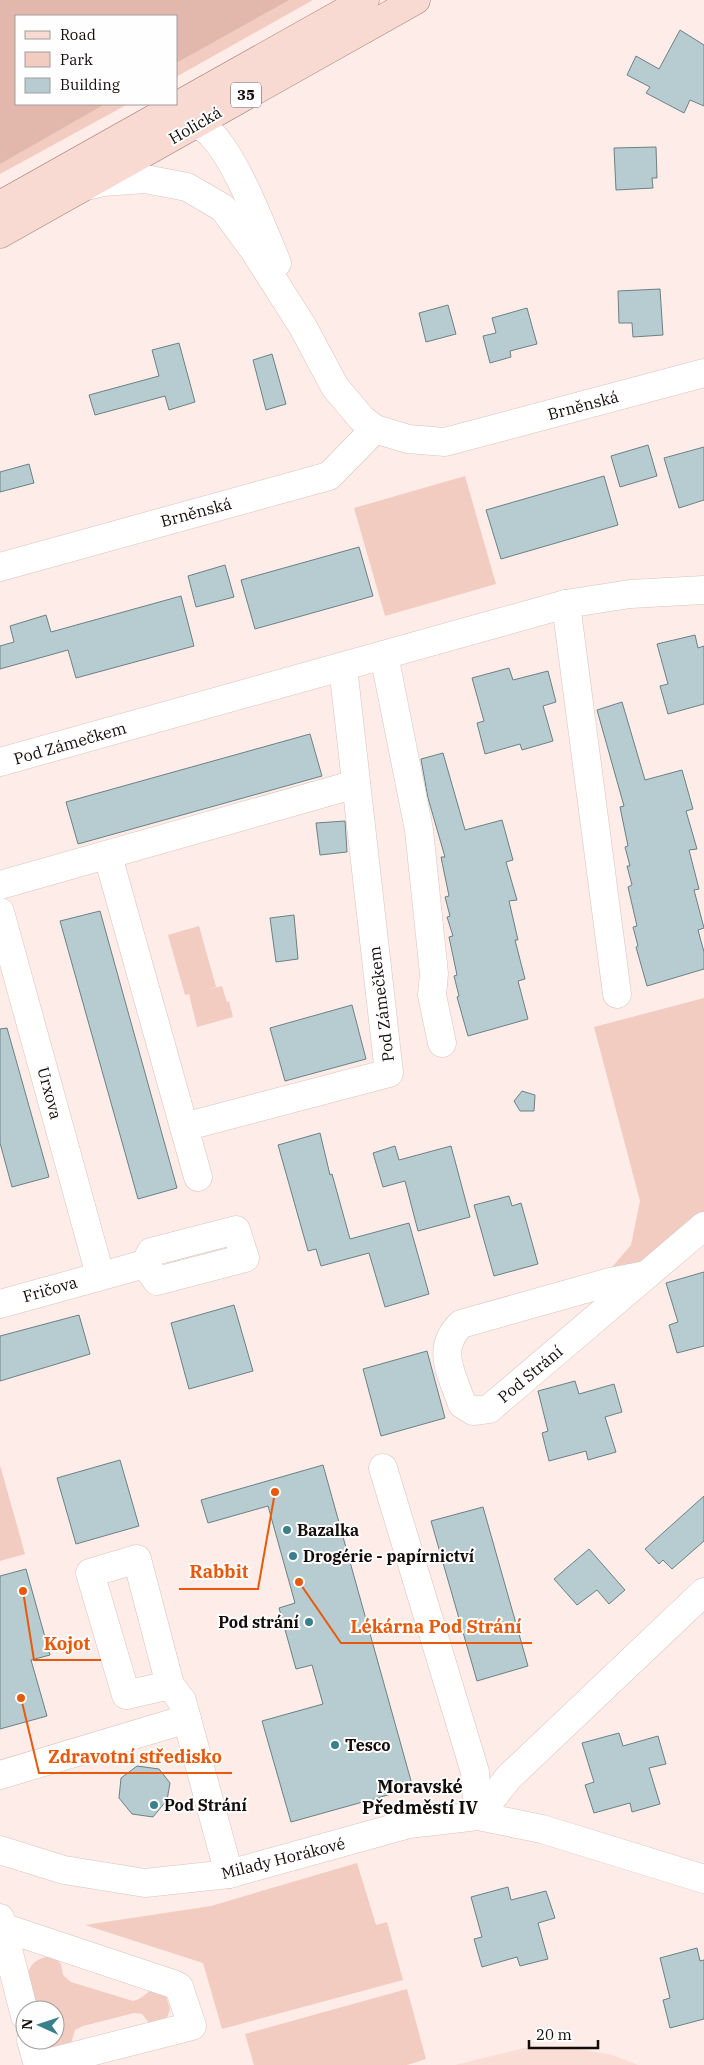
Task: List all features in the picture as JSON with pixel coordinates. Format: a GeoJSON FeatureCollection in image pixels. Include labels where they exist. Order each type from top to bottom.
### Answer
{"type":"FeatureCollection","features":[{"type":"Feature","properties":{"kind":"main road","name":"Holická"},"geometry":{"type":"LineString","coordinates":[[178,104],[365,0]]}},
{"type":"Feature","properties":{"kind":"main road","name":"Holická"},"geometry":{"type":"LineString","coordinates":[[0,234],[416,0]]}},
{"type":"Feature","properties":{"kind":"main road","name":"Holická"},"geometry":{"type":"LineString","coordinates":[[0,205],[176,105]]}},
{"type":"Feature","properties":{"kind":"street","name":"Brněnská"},"geometry":{"type":"LineString","coordinates":[[224,152],[220,134],[222,122],[227,112],[239,99]]}},
{"type":"Feature","properties":{"kind":"street","name":"Brněnská"},"geometry":{"type":"LineString","coordinates":[[145,122],[160,119],[179,120],[195,124],[211,134],[224,152],[257,216],[303,327]]}},
{"type":"Feature","properties":{"kind":"street","name":"Brněnská"},"geometry":{"type":"LineString","coordinates":[[83,187],[103,182],[145,179],[187,187],[223,208],[254,250],[303,327],[335,387],[362,419],[375,429],[408,439],[445,442],[704,373]]}},
{"type":"Feature","properties":{"kind":"street","name":"Brněnská"},"geometry":{"type":"LineString","coordinates":[[0,567],[329,476],[375,429]]}},
{"type":"Feature","properties":{"kind":"street","name":"Pod Zámečkem"},"geometry":{"type":"LineString","coordinates":[[0,762],[566,604],[630,594],[704,590]]}},
{"type":"Feature","properties":{"kind":"street"},"geometry":{"type":"LineString","coordinates":[[566,604],[617,994]]}},
{"type":"Feature","properties":{"kind":"street"},"geometry":{"type":"LineString","coordinates":[[384,655],[419,830],[434,974],[432,995],[442,1043]]}},
{"type":"Feature","properties":{"kind":"street","name":"Pod Zámečkem"},"geometry":{"type":"LineString","coordinates":[[184,1128],[389,1073],[343,667]]}},
{"type":"Feature","properties":{"kind":"street"},"geometry":{"type":"LineString","coordinates":[[0,886],[356,784]]}},
{"type":"Feature","properties":{"kind":"street"},"geometry":{"type":"LineString","coordinates":[[108,856],[198,1177]]}},
{"type":"Feature","properties":{"kind":"street","name":"Urxova"},"geometry":{"type":"LineString","coordinates":[[0,912],[100,1274]]}},
{"type":"Feature","properties":{"kind":"street","name":"Pod Strání"},"geometry":{"type":"LineString","coordinates":[[646,1275],[610,1282],[461,1324],[450,1334],[445,1349],[462,1404],[474,1411],[489,1409],[704,1226]]}},
{"type":"Feature","properties":{"kind":"street","name":"Fričova"},"geometry":{"type":"LineString","coordinates":[[0,1304],[100,1274],[145,1264]]}},
{"type":"Feature","properties":{"kind":"street"},"geometry":{"type":"LineString","coordinates":[[384,1468],[474,1772],[478,1816]]}},
{"type":"Feature","properties":{"kind":"street"},"geometry":{"type":"LineString","coordinates":[[170,1685],[126,1695],[90,1573],[137,1559],[170,1685],[182,1701],[229,1874]]}},
{"type":"Feature","properties":{"kind":"street"},"geometry":{"type":"LineString","coordinates":[[478,1816],[509,1777],[704,1592]]}},
{"type":"Feature","properties":{"kind":"street"},"geometry":{"type":"LineString","coordinates":[[0,1775],[187,1719]]}},
{"type":"Feature","properties":{"kind":"street","name":"Milady Horákové"},"geometry":{"type":"LineString","coordinates":[[0,1850],[64,1870],[145,1883],[229,1874],[409,1824],[478,1816],[542,1829],[704,1879]]}},
{"type":"Feature","properties":{"kind":"street"},"geometry":{"type":"LineString","coordinates":[[1,1922],[21,2000]]}},
{"type":"Feature","properties":{"kind":"street"},"geometry":{"type":"LineString","coordinates":[[1,1922],[179,1987],[192,2026],[38,2065],[34,2050]]}},
{"type":"Feature","properties":{"kind":"shaded area"},"geometry":{"type":"Polygon","coordinates":[[[0,0],[289,0],[178,62],[178,15],[15,15],[15,105],[103,105],[0,164],[0,0]]]}},
{"type":"Feature","properties":{"kind":"shaded area"},"geometry":{"type":"Polygon","coordinates":[[[529,2047],[574,2048],[612,2055],[638,2065],[455,2065],[529,2047]]]}},
{"type":"Feature","properties":{"kind":"green space"},"geometry":{"type":"Polygon","coordinates":[[[0,0],[313,0],[178,76],[178,15],[15,15],[15,105],[126,105],[0,174],[0,0]]]}},
{"type":"Feature","properties":{"kind":"green space"},"geometry":{"type":"Polygon","coordinates":[[[465,476],[496,584],[385,616],[354,508],[465,476]]]}},
{"type":"Feature","properties":{"kind":"green space"},"geometry":{"type":"Polygon","coordinates":[[[199,926],[216,987],[205,990],[222,986],[227,1002],[229,1001],[233,1017],[197,1027],[189,994],[185,995],[168,935],[199,926]]]}},
{"type":"Feature","properties":{"kind":"green space"},"geometry":{"type":"Polygon","coordinates":[[[704,998],[704,1216],[652,1261],[609,1271],[631,1245],[640,1201],[594,1027],[704,998]]]}},
{"type":"Feature","properties":{"kind":"green space"},"geometry":{"type":"Polygon","coordinates":[[[0,1465],[25,1554],[0,1561],[0,1465]]]}},
{"type":"Feature","properties":{"kind":"green space"},"geometry":{"type":"Polygon","coordinates":[[[357,1863],[376,1925],[387,1922],[403,1980],[222,2029],[203,1963],[85,1925],[211,1906],[357,1863]]]}},
{"type":"Feature","properties":{"kind":"green space"},"geometry":{"type":"Polygon","coordinates":[[[53,1956],[61,1964],[63,1975],[71,1982],[133,2001],[150,1991],[166,1996],[170,2009],[165,2023],[150,2024],[142,2014],[134,2013],[83,2026],[75,2030],[70,2047],[65,2048],[65,2000],[30,2000],[28,1992],[27,1984],[30,1968],[42,1958],[53,1956]]]}},
{"type":"Feature","properties":{"kind":"green space"},"geometry":{"type":"Polygon","coordinates":[[[407,1989],[426,2059],[407,2065],[254,2065],[245,2034],[407,1989]]]}},
{"type":"Feature","properties":{"kind":"building"},"geometry":{"type":"Polygon","coordinates":[[[680,30],[704,45],[704,106],[690,100],[684,113],[646,93],[650,87],[627,75],[636,56],[659,69],[680,30]]]}},
{"type":"Feature","properties":{"kind":"building"},"geometry":{"type":"Polygon","coordinates":[[[656,147],[657,178],[652,178],[653,188],[616,190],[614,148],[656,147]]]}},
{"type":"Feature","properties":{"kind":"building"},"geometry":{"type":"Polygon","coordinates":[[[660,289],[663,335],[633,337],[632,323],[619,323],[618,291],[660,289]]]}},
{"type":"Feature","properties":{"kind":"building"},"geometry":{"type":"Polygon","coordinates":[[[448,305],[456,334],[426,342],[419,313],[448,305]]]}},
{"type":"Feature","properties":{"kind":"building"},"geometry":{"type":"Polygon","coordinates":[[[527,308],[537,344],[510,351],[511,357],[490,363],[483,336],[496,333],[492,318],[527,308]]]}},
{"type":"Feature","properties":{"kind":"building"},"geometry":{"type":"Polygon","coordinates":[[[179,343],[195,402],[169,410],[165,396],[95,415],[89,395],[159,376],[152,350],[179,343]]]}},
{"type":"Feature","properties":{"kind":"building"},"geometry":{"type":"Polygon","coordinates":[[[272,354],[286,404],[266,410],[253,360],[272,354]]]}},
{"type":"Feature","properties":{"kind":"building"},"geometry":{"type":"Polygon","coordinates":[[[648,445],[657,476],[620,487],[611,456],[648,445]]]}},
{"type":"Feature","properties":{"kind":"building"},"geometry":{"type":"Polygon","coordinates":[[[704,447],[704,500],[679,508],[664,458],[704,447]]]}},
{"type":"Feature","properties":{"kind":"building"},"geometry":{"type":"Polygon","coordinates":[[[29,464],[34,483],[0,492],[0,472],[29,464]]]}},
{"type":"Feature","properties":{"kind":"building"},"geometry":{"type":"Polygon","coordinates":[[[604,476],[618,525],[501,559],[486,510],[604,476]]]}},
{"type":"Feature","properties":{"kind":"building"},"geometry":{"type":"Polygon","coordinates":[[[359,547],[373,596],[255,629],[241,580],[359,547]]]}},
{"type":"Feature","properties":{"kind":"building"},"geometry":{"type":"Polygon","coordinates":[[[225,565],[234,597],[196,607],[188,576],[225,565]]]}},
{"type":"Feature","properties":{"kind":"building"},"geometry":{"type":"Polygon","coordinates":[[[181,596],[194,646],[76,678],[68,650],[0,669],[0,646],[14,642],[10,626],[46,615],[51,632],[181,596]]]}},
{"type":"Feature","properties":{"kind":"building"},"geometry":{"type":"Polygon","coordinates":[[[695,635],[698,648],[704,646],[704,704],[668,714],[660,686],[668,684],[657,644],[695,635]]]}},
{"type":"Feature","properties":{"kind":"building"},"geometry":{"type":"Polygon","coordinates":[[[509,668],[513,680],[548,671],[556,702],[543,706],[553,741],[522,750],[520,744],[485,754],[477,723],[484,721],[472,678],[509,668]]]}},
{"type":"Feature","properties":{"kind":"building"},"geometry":{"type":"Polygon","coordinates":[[[622,702],[645,780],[682,770],[693,809],[686,811],[697,849],[689,850],[699,889],[694,890],[704,928],[698,930],[704,952],[704,969],[647,986],[636,947],[638,946],[633,927],[637,926],[628,887],[632,885],[627,866],[630,866],[625,847],[628,846],[620,807],[624,806],[597,710],[622,702]]]}},
{"type":"Feature","properties":{"kind":"building"},"geometry":{"type":"Polygon","coordinates":[[[310,734],[322,776],[78,844],[66,802],[310,734]]]}},
{"type":"Feature","properties":{"kind":"building"},"geometry":{"type":"Polygon","coordinates":[[[443,753],[465,830],[502,820],[513,860],[506,862],[517,900],[509,901],[518,940],[515,940],[525,979],[518,981],[528,1019],[468,1036],[457,997],[459,996],[454,976],[457,975],[449,937],[453,936],[447,917],[450,916],[445,897],[449,896],[441,857],[445,857],[428,798],[421,759],[443,753]]]}},
{"type":"Feature","properties":{"kind":"building"},"geometry":{"type":"Polygon","coordinates":[[[345,821],[347,852],[320,855],[316,823],[345,821]]]}},
{"type":"Feature","properties":{"kind":"building"},"geometry":{"type":"Polygon","coordinates":[[[100,911],[177,1188],[138,1199],[60,921],[100,911]]]}},
{"type":"Feature","properties":{"kind":"building"},"geometry":{"type":"Polygon","coordinates":[[[294,915],[298,959],[276,962],[270,918],[294,915]]]}},
{"type":"Feature","properties":{"kind":"building"},"geometry":{"type":"Polygon","coordinates":[[[352,1005],[366,1059],[285,1081],[270,1028],[352,1005]]]}},
{"type":"Feature","properties":{"kind":"building"},"geometry":{"type":"Polygon","coordinates":[[[7,1028],[49,1177],[12,1187],[0,1143],[0,1029],[7,1028]]]}},
{"type":"Feature","properties":{"kind":"building"},"geometry":{"type":"Polygon","coordinates":[[[522,1091],[535,1095],[534,1111],[520,1111],[514,1101],[522,1091]]]}},
{"type":"Feature","properties":{"kind":"building"},"geometry":{"type":"Polygon","coordinates":[[[320,1133],[330,1175],[332,1174],[350,1239],[409,1223],[429,1294],[385,1307],[369,1253],[321,1266],[316,1249],[308,1251],[278,1145],[320,1133]]]}},
{"type":"Feature","properties":{"kind":"building"},"geometry":{"type":"Polygon","coordinates":[[[395,1146],[399,1160],[451,1146],[470,1217],[418,1231],[405,1181],[383,1187],[373,1153],[395,1146]]]}},
{"type":"Feature","properties":{"kind":"building"},"geometry":{"type":"Polygon","coordinates":[[[509,1196],[512,1206],[521,1203],[538,1264],[494,1276],[474,1205],[509,1196]]]}},
{"type":"Feature","properties":{"kind":"building"},"geometry":{"type":"Polygon","coordinates":[[[704,1272],[704,1346],[677,1353],[669,1325],[678,1322],[666,1283],[704,1272]]]}},
{"type":"Feature","properties":{"kind":"building"},"geometry":{"type":"Polygon","coordinates":[[[234,1305],[253,1371],[189,1389],[171,1323],[234,1305]]]}},
{"type":"Feature","properties":{"kind":"building"},"geometry":{"type":"Polygon","coordinates":[[[79,1315],[90,1354],[0,1381],[0,1336],[79,1315]]]}},
{"type":"Feature","properties":{"kind":"building"},"geometry":{"type":"Polygon","coordinates":[[[427,1351],[445,1418],[381,1436],[363,1369],[427,1351]]]}},
{"type":"Feature","properties":{"kind":"building"},"geometry":{"type":"Polygon","coordinates":[[[575,1381],[579,1394],[614,1384],[622,1412],[605,1417],[616,1452],[588,1460],[586,1451],[549,1461],[542,1433],[548,1431],[538,1391],[575,1381]]]}},
{"type":"Feature","properties":{"kind":"building"},"geometry":{"type":"Polygon","coordinates":[[[120,1460],[139,1526],[76,1544],[57,1478],[120,1460]]]}},
{"type":"Feature","properties":{"kind":"building"},"geometry":{"type":"Polygon","coordinates":[[[323,1465],[413,1788],[291,1822],[262,1721],[323,1704],[312,1665],[296,1669],[279,1608],[295,1603],[268,1506],[208,1523],[201,1500],[323,1465]]]}},
{"type":"Feature","properties":{"kind":"building"},"geometry":{"type":"Polygon","coordinates":[[[704,1496],[704,1541],[672,1569],[663,1560],[659,1564],[645,1549],[704,1496]]]}},
{"type":"Feature","properties":{"kind":"building"},"geometry":{"type":"Polygon","coordinates":[[[483,1507],[528,1666],[477,1681],[431,1521],[483,1507]]]}},
{"type":"Feature","properties":{"kind":"building"},"geometry":{"type":"Polygon","coordinates":[[[589,1549],[625,1590],[609,1604],[597,1590],[577,1605],[554,1579],[589,1549]]]}},
{"type":"Feature","properties":{"kind":"building"},"geometry":{"type":"Polygon","coordinates":[[[26,1569],[50,1655],[31,1660],[47,1716],[0,1729],[0,1576],[26,1569]]]}},
{"type":"Feature","properties":{"kind":"building"},"geometry":{"type":"Polygon","coordinates":[[[619,1733],[623,1746],[658,1736],[666,1764],[649,1768],[660,1804],[632,1812],[630,1803],[594,1813],[585,1785],[594,1782],[582,1743],[619,1733]]]}},
{"type":"Feature","properties":{"kind":"building"},"geometry":{"type":"Polygon","coordinates":[[[137,1766],[159,1769],[170,1783],[167,1800],[153,1817],[132,1814],[119,1798],[121,1778],[137,1766]]]}},
{"type":"Feature","properties":{"kind":"building"},"geometry":{"type":"Polygon","coordinates":[[[508,1887],[511,1900],[546,1891],[555,1918],[538,1923],[548,1959],[520,1966],[517,1957],[482,1967],[474,1939],[482,1937],[471,1897],[508,1887]]]}},
{"type":"Feature","properties":{"kind":"building"},"geometry":{"type":"Polygon","coordinates":[[[697,1948],[700,1961],[704,1960],[704,2019],[670,2028],[663,2000],[670,1998],[660,1958],[697,1948]]]}},
{"type":"Feature","properties":{"kind":"place","name":"Rabbit"},"geometry":{"type":"Point","coordinates":[275,1492]}},
{"type":"Feature","properties":{"kind":"place","name":"Bazalka"},"geometry":{"type":"Point","coordinates":[287,1530]}},
{"type":"Feature","properties":{"kind":"place","name":"Drogérie - papírnictví"},"geometry":{"type":"Point","coordinates":[293,1556]}},
{"type":"Feature","properties":{"kind":"place","name":"Lékárna Pod Strání"},"geometry":{"type":"Point","coordinates":[299,1582]}},
{"type":"Feature","properties":{"kind":"place","name":"Kojot"},"geometry":{"type":"Point","coordinates":[23,1591]}},
{"type":"Feature","properties":{"kind":"place","name":"Pod strání"},"geometry":{"type":"Point","coordinates":[309,1622]}},
{"type":"Feature","properties":{"kind":"place","name":"Zdravotní středisko"},"geometry":{"type":"Point","coordinates":[21,1698]}},
{"type":"Feature","properties":{"kind":"place","name":"Tesco"},"geometry":{"type":"Point","coordinates":[335,1745]}},
{"type":"Feature","properties":{"kind":"place","name":"Pod Strání"},"geometry":{"type":"Point","coordinates":[154,1805]}},
{"type":"Feature","properties":{"kind":"district","name":"Moravské Předměstí IV"},"geometry":{"type":"Point","coordinates":[420,1797]}}]}
